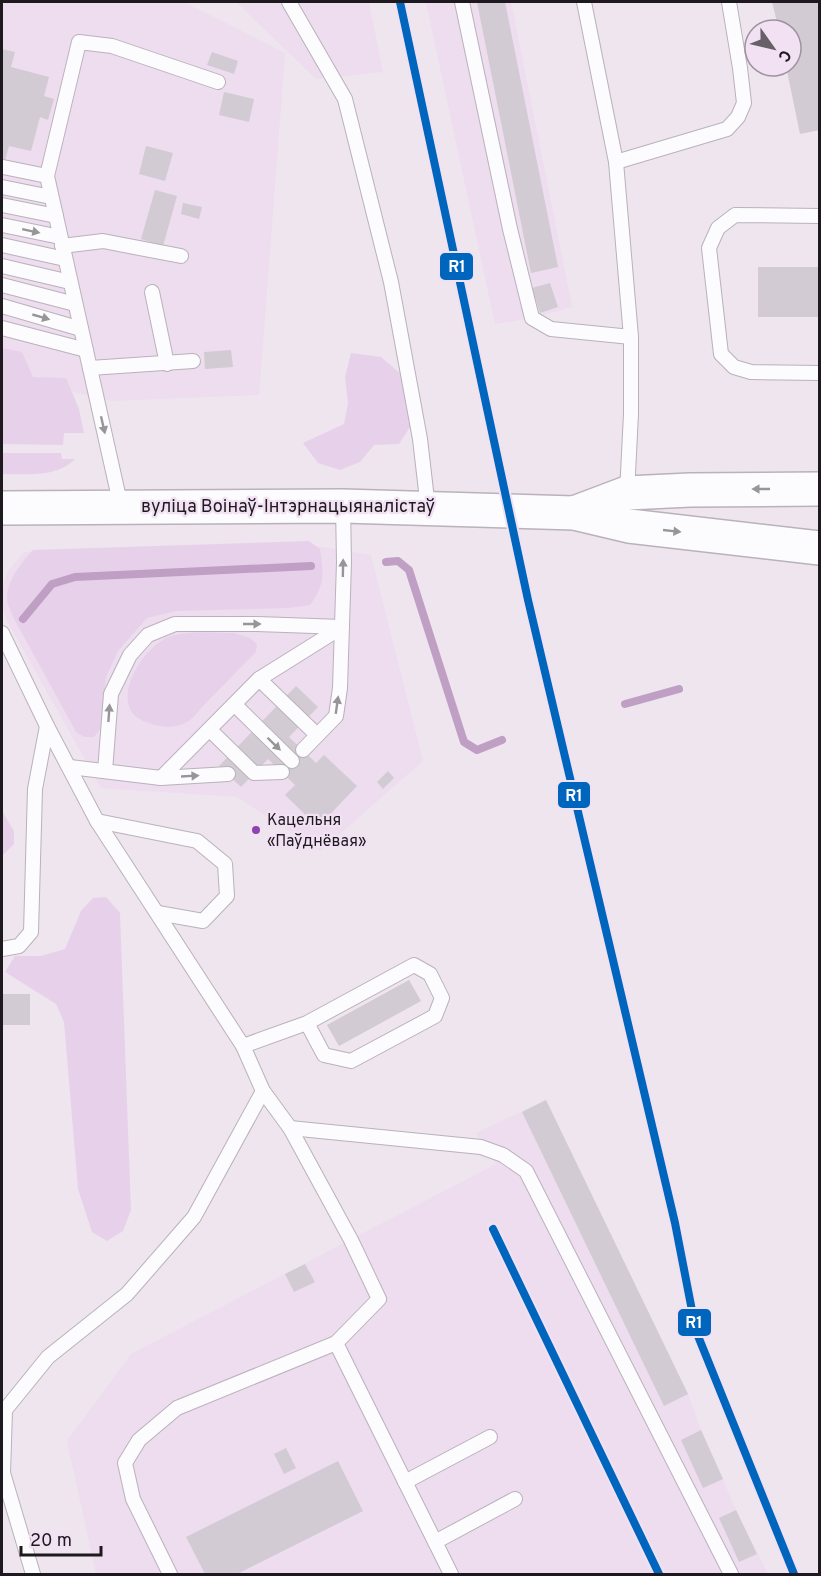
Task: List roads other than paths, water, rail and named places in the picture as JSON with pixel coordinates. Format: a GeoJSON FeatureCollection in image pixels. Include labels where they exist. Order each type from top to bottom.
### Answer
{"type":"FeatureCollection","features":[{"type":"Feature","properties":{"kind":"main road","name":"вуліца Воінаў-Інтэрнацыяналістаў"},"geometry":{"type":"LineString","coordinates":[[574,513],[627,493],[819,489]]}},
{"type":"Feature","properties":{"kind":"main road"},"geometry":{"type":"LineString","coordinates":[[627,493],[629,526]]}},
{"type":"Feature","properties":{"kind":"main road","name":"вуліца Воінаў-Інтэрнацыяналістаў"},"geometry":{"type":"LineString","coordinates":[[2,508],[343,506],[574,513],[629,526],[819,548]]}},
{"type":"Feature","properties":{"kind":"lane"},"geometry":{"type":"LineString","coordinates":[[289,2],[345,99],[391,282],[420,439],[428,507]]}},
{"type":"Feature","properties":{"kind":"lane"},"geometry":{"type":"LineString","coordinates":[[462,2],[510,229],[532,318],[551,329],[631,337]]}},
{"type":"Feature","properties":{"kind":"lane"},"geometry":{"type":"LineString","coordinates":[[584,2],[616,162],[631,337],[631,414],[627,493]]}},
{"type":"Feature","properties":{"kind":"lane"},"geometry":{"type":"LineString","coordinates":[[616,162],[727,129],[738,117],[744,103],[729,2]]}},
{"type":"Feature","properties":{"kind":"lane"},"geometry":{"type":"LineString","coordinates":[[121,507],[46,176],[79,42],[112,46],[218,82]]}},
{"type":"Feature","properties":{"kind":"lane"},"geometry":{"type":"LineString","coordinates":[[3,167],[46,176]]}},
{"type":"Feature","properties":{"kind":"lane"},"geometry":{"type":"LineString","coordinates":[[2,187],[51,197]]}},
{"type":"Feature","properties":{"kind":"lane"},"geometry":{"type":"LineString","coordinates":[[2,205],[56,216]]}},
{"type":"Feature","properties":{"kind":"lane"},"geometry":{"type":"LineString","coordinates":[[819,216],[735,215],[718,228],[710,248],[721,354],[734,367],[750,372],[819,373]]}},
{"type":"Feature","properties":{"kind":"lane"},"geometry":{"type":"LineString","coordinates":[[2,225],[63,247]]}},
{"type":"Feature","properties":{"kind":"lane"},"geometry":{"type":"LineString","coordinates":[[2,245],[63,247],[103,241],[181,256]]}},
{"type":"Feature","properties":{"kind":"lane"},"geometry":{"type":"LineString","coordinates":[[2,266],[70,282]]}},
{"type":"Feature","properties":{"kind":"lane"},"geometry":{"type":"LineString","coordinates":[[2,285],[75,304]]}},
{"type":"Feature","properties":{"kind":"lane"},"geometry":{"type":"LineString","coordinates":[[152,292],[167,364]]}},
{"type":"Feature","properties":{"kind":"lane"},"geometry":{"type":"LineString","coordinates":[[2,306],[81,329]]}},
{"type":"Feature","properties":{"kind":"lane"},"geometry":{"type":"LineString","coordinates":[[2,328],[86,350]]}},
{"type":"Feature","properties":{"kind":"lane"},"geometry":{"type":"LineString","coordinates":[[90,368],[193,361]]}},
{"type":"Feature","properties":{"kind":"lane"},"geometry":{"type":"LineString","coordinates":[[303,750],[336,716],[340,688],[344,562],[343,506]]}},
{"type":"Feature","properties":{"kind":"lane"},"geometry":{"type":"LineString","coordinates":[[105,771],[111,694],[130,654],[148,635],[175,624],[342,627]]}},
{"type":"Feature","properties":{"kind":"lane"},"geometry":{"type":"LineString","coordinates":[[161,778],[259,679],[342,627]]}},
{"type":"Feature","properties":{"kind":"lane"},"geometry":{"type":"LineString","coordinates":[[2,633],[47,726],[98,821],[243,1046],[263,1091],[290,1128],[351,1240],[379,1299],[336,1343],[177,1408],[139,1440],[125,1463],[133,1499],[170,1575]]}},
{"type":"Feature","properties":{"kind":"lane"},"geometry":{"type":"LineString","coordinates":[[259,679],[317,735]]}},
{"type":"Feature","properties":{"kind":"lane"},"geometry":{"type":"LineString","coordinates":[[235,705],[292,761]]}},
{"type":"Feature","properties":{"kind":"lane"},"geometry":{"type":"LineString","coordinates":[[2,949],[19,946],[31,932],[35,789],[47,726]]}},
{"type":"Feature","properties":{"kind":"lane"},"geometry":{"type":"LineString","coordinates":[[210,730],[254,773],[282,772]]}},
{"type":"Feature","properties":{"kind":"lane"},"geometry":{"type":"LineString","coordinates":[[70,767],[161,778],[228,774]]}},
{"type":"Feature","properties":{"kind":"lane"},"geometry":{"type":"LineString","coordinates":[[98,821],[197,841],[225,864],[226,896],[203,921],[158,913]]}},
{"type":"Feature","properties":{"kind":"lane"},"geometry":{"type":"LineString","coordinates":[[243,1046],[307,1023],[414,965],[430,974],[442,998],[435,1016],[351,1061],[324,1055],[307,1023]]}},
{"type":"Feature","properties":{"kind":"lane"},"geometry":{"type":"LineString","coordinates":[[33,1575],[3,1473],[3,1412],[48,1357],[127,1294],[194,1217],[263,1091]]}},
{"type":"Feature","properties":{"kind":"lane"},"geometry":{"type":"LineString","coordinates":[[290,1128],[481,1147],[503,1155],[526,1171],[731,1575]]}},
{"type":"Feature","properties":{"kind":"lane"},"geometry":{"type":"LineString","coordinates":[[336,1343],[451,1575]]}},
{"type":"Feature","properties":{"kind":"lane"},"geometry":{"type":"LineString","coordinates":[[405,1482],[490,1437]]}},
{"type":"Feature","properties":{"kind":"lane"},"geometry":{"type":"LineString","coordinates":[[435,1542],[515,1499]]}},
{"type":"Feature","properties":{"kind":"waterway"},"geometry":{"type":"LineString","coordinates":[[386,562],[398,561],[409,570],[464,742],[477,750],[502,740]]}},
{"type":"Feature","properties":{"kind":"waterway"},"geometry":{"type":"LineString","coordinates":[[23,619],[52,584],[75,577],[311,566]]}},
{"type":"Feature","properties":{"kind":"waterway"},"geometry":{"type":"LineString","coordinates":[[625,704],[679,689]]}},
{"type":"Feature","properties":{"kind":"place","name":"Кацельня «Паўднёвая»"},"geometry":{"type":"Point","coordinates":[256,830]}}]}
